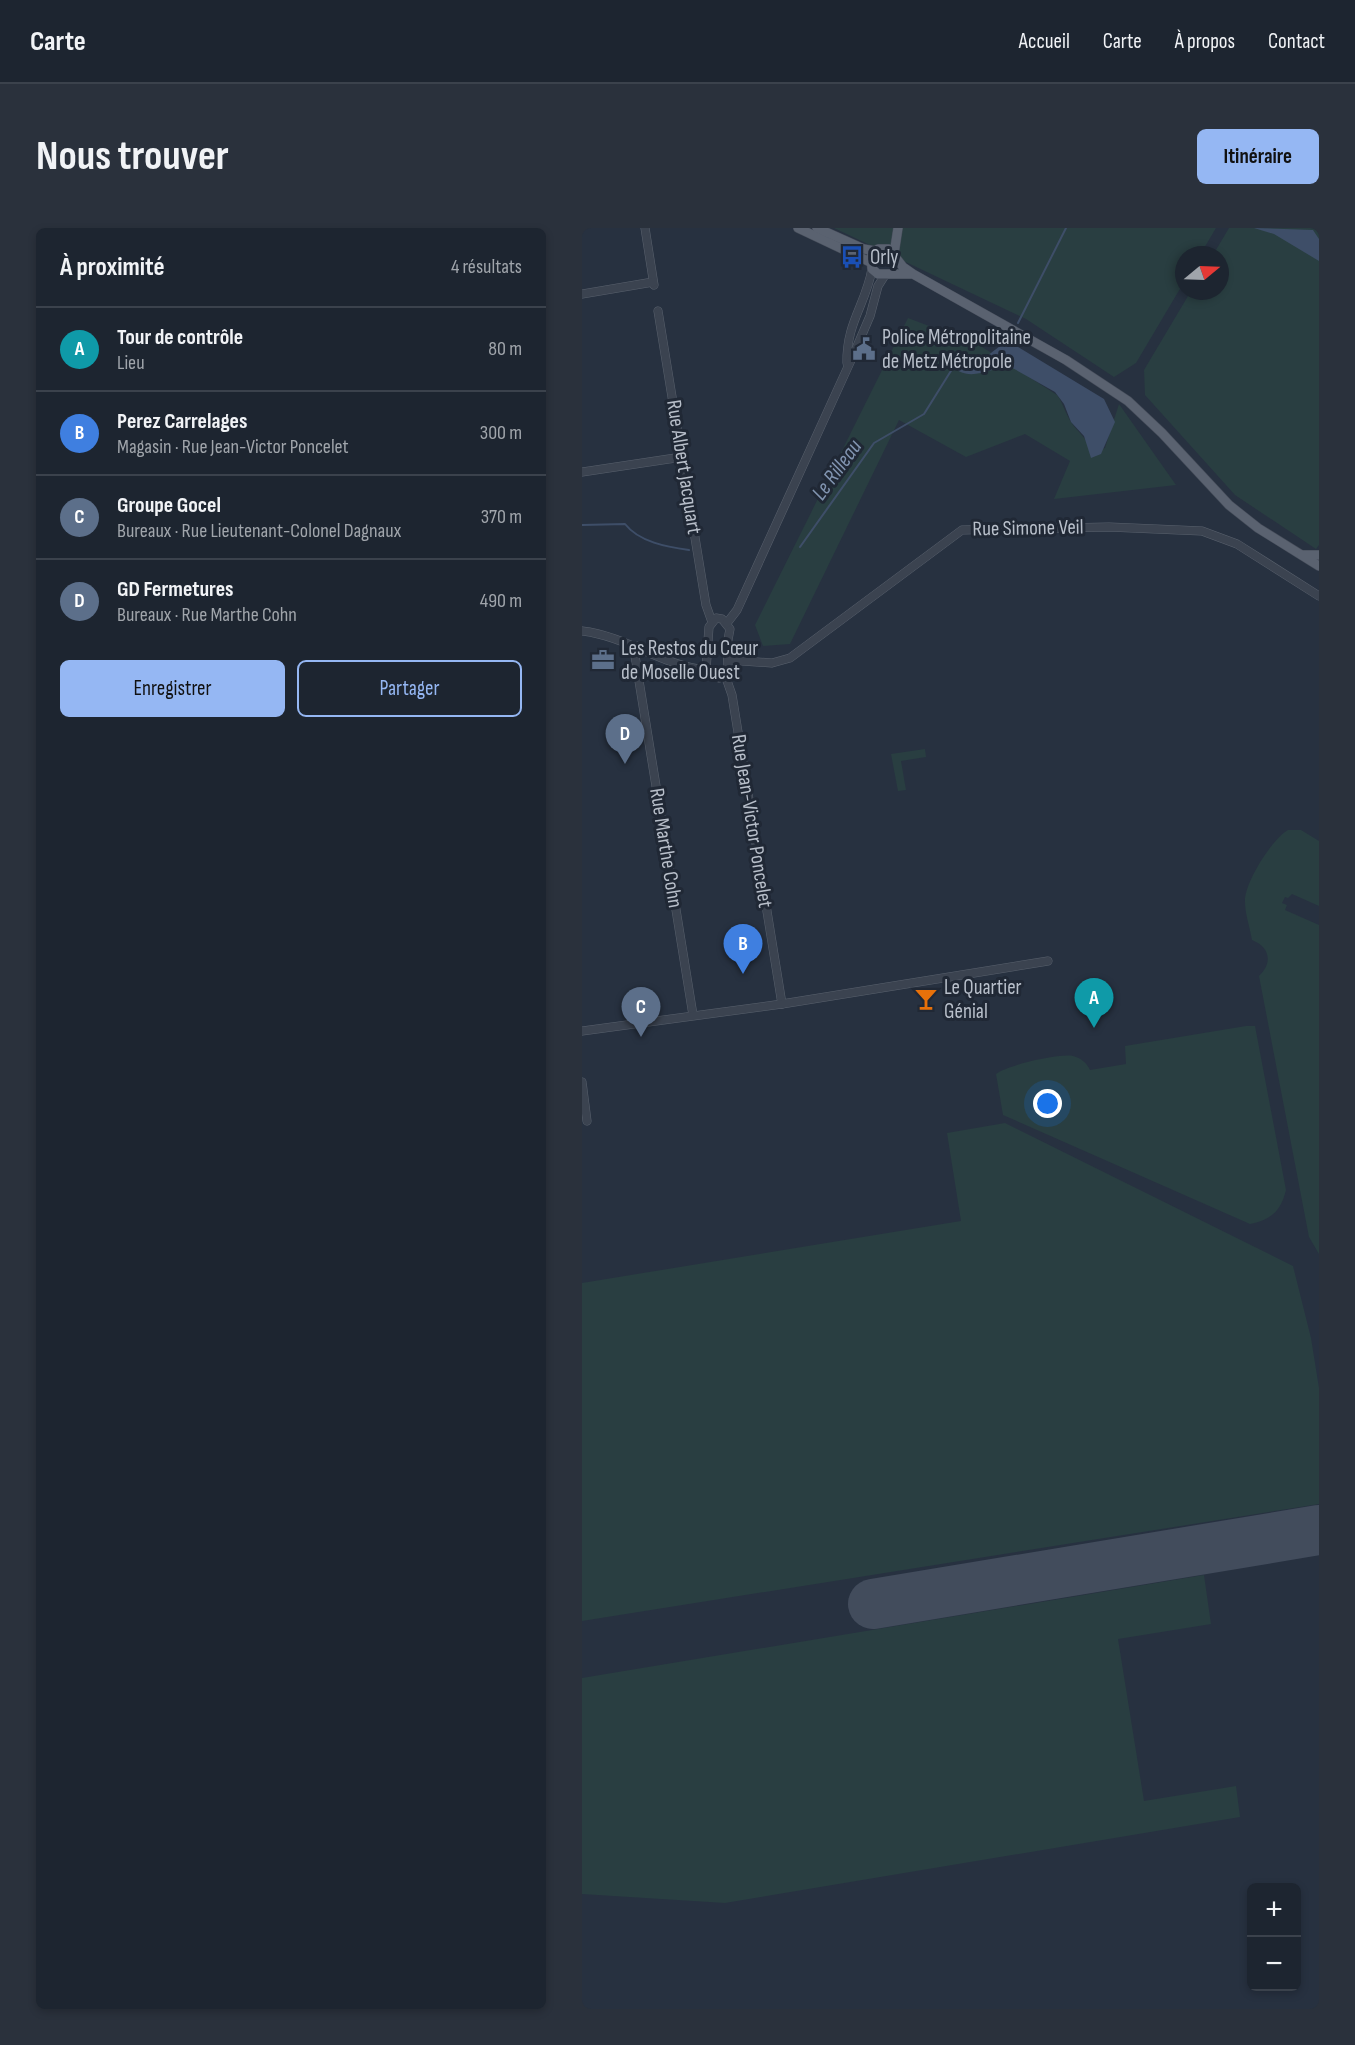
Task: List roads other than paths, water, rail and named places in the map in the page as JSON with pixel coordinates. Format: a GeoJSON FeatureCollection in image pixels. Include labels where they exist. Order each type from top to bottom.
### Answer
{"type":"FeatureCollection","features":[{"type":"Feature","properties":{"kind":"main road"},"geometry":{"type":"LineString","coordinates":[[798,228],[889,274],[913,274]]}},
{"type":"Feature","properties":{"kind":"main road"},"geometry":{"type":"LineString","coordinates":[[817,228],[864,249],[879,250],[896,257],[913,274],[1066,360],[1128,401],[1162,432],[1229,505],[1319,566]]}},
{"type":"Feature","properties":{"kind":"main road"},"geometry":{"type":"LineString","coordinates":[[871,265],[879,250],[897,231]]}},
{"type":"Feature","properties":{"kind":"main road"},"geometry":{"type":"LineString","coordinates":[[889,274],[896,257],[897,231]]}},
{"type":"Feature","properties":{"kind":"main road"},"geometry":{"type":"LineString","coordinates":[[1300,555],[1319,555]]}},
{"type":"Feature","properties":{"kind":"street"},"geometry":{"type":"LineString","coordinates":[[582,294],[653,284],[645,228]]}},
{"type":"Feature","properties":{"kind":"street"},"geometry":{"type":"LineString","coordinates":[[847,363],[851,323],[870,282],[871,265]]}},
{"type":"Feature","properties":{"kind":"street"},"geometry":{"type":"LineString","coordinates":[[727,623],[737,610],[864,329],[878,286],[889,274]]}},
{"type":"Feature","properties":{"kind":"street","name":"Rue Albert Jacquart"},"geometry":{"type":"LineString","coordinates":[[658,311],[706,605],[712,622]]}},
{"type":"Feature","properties":{"kind":"street"},"geometry":{"type":"LineString","coordinates":[[851,323],[864,329]]}},
{"type":"Feature","properties":{"kind":"street"},"geometry":{"type":"LineString","coordinates":[[582,472],[682,457]]}},
{"type":"Feature","properties":{"kind":"street","name":"Rue Simone Veil"},"geometry":{"type":"LineString","coordinates":[[728,660],[772,663],[790,658],[962,530],[1109,527],[1202,531],[1237,544],[1319,596]]}},
{"type":"Feature","properties":{"kind":"street"},"geometry":{"type":"LineString","coordinates":[[582,631],[638,646],[687,667],[706,670],[714,677],[725,675],[728,669],[730,629],[722,619],[712,622],[709,627],[706,670]]}},
{"type":"Feature","properties":{"kind":"street","name":"Rue Marthe Cohn"},"geometry":{"type":"LineString","coordinates":[[638,646],[635,656],[693,1015]]}},
{"type":"Feature","properties":{"kind":"street","name":"Rue Jean-Victor Poncelet"},"geometry":{"type":"LineString","coordinates":[[725,675],[732,695],[782,1004]]}},
{"type":"Feature","properties":{"kind":"street"},"geometry":{"type":"LineString","coordinates":[[582,1031],[782,1004],[1048,961]]}},
{"type":"Feature","properties":{"kind":"street"},"geometry":{"type":"LineString","coordinates":[[582,1082],[587,1121]]}},
{"type":"Feature","properties":{"kind":"water"},"geometry":{"type":"Polygon","coordinates":[[[1254,228],[1313,230],[1319,239],[1319,261],[1274,234],[1254,228]]]}},
{"type":"Feature","properties":{"kind":"water"},"geometry":{"type":"Polygon","coordinates":[[[1008,341],[1104,399],[1115,422],[1101,454],[1091,458],[1084,436],[1071,422],[1064,404],[1055,392],[1009,366],[971,374],[956,370],[950,363],[953,357],[960,362],[975,362],[1008,341]]]}},
{"type":"Feature","properties":{"kind":"waterway","name":"Le Rilleau"},"geometry":{"type":"LineString","coordinates":[[1018,323],[1066,228]]}},
{"type":"Feature","properties":{"kind":"waterway","name":"Le Rilleau"},"geometry":{"type":"LineString","coordinates":[[800,547],[874,443],[924,414],[954,366]]}},
{"type":"Feature","properties":{"kind":"waterway","name":"Le Rilleau"},"geometry":{"type":"LineString","coordinates":[[582,525],[625,524],[646,539],[689,550]]}},
{"type":"Feature","properties":{"kind":"place","name":"Orly"},"geometry":{"type":"Point","coordinates":[852,257]}},
{"type":"Feature","properties":{"kind":"place","name":"Police Métropolitaine de Metz Métropole"},"geometry":{"type":"Point","coordinates":[864,349]}},
{"type":"Feature","properties":{"kind":"place","name":"Les Restos du Cœur de Moselle Ouest"},"geometry":{"type":"Point","coordinates":[603,660]}},
{"type":"Feature","properties":{"kind":"place","name":"GD Fermetures"},"geometry":{"type":"Point","coordinates":[625,764]}},
{"type":"Feature","properties":{"kind":"place","name":"Perez Carrelages"},"geometry":{"type":"Point","coordinates":[743,974]}},
{"type":"Feature","properties":{"kind":"place","name":"Le Quartier Génial"},"geometry":{"type":"Point","coordinates":[926,999]}},
{"type":"Feature","properties":{"kind":"place","name":"Tour de contrôle"},"geometry":{"type":"Point","coordinates":[1094,1028]}},
{"type":"Feature","properties":{"kind":"place","name":"Groupe Gocel"},"geometry":{"type":"Point","coordinates":[641,1037]}}]}
